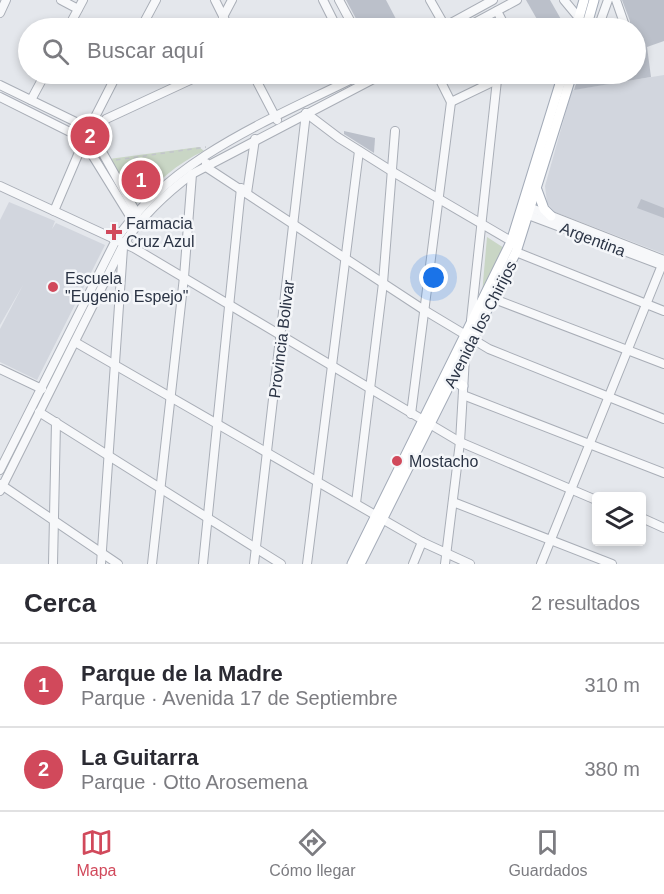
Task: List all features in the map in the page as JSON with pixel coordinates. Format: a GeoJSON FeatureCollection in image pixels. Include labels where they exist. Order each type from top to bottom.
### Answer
{"type":"FeatureCollection","features":[{"type":"Feature","properties":{"kind":"main road"},"geometry":{"type":"LineString","coordinates":[[584,0],[584,18]]}},
{"type":"Feature","properties":{"kind":"main road"},"geometry":{"type":"LineString","coordinates":[[586,18],[594,0]]}},
{"type":"Feature","properties":{"kind":"main road","name":"Avenida los Chirijos"},"geometry":{"type":"LineString","coordinates":[[352,564],[379,516],[515,246],[527,210],[560,84]]}},
{"type":"Feature","properties":{"kind":"main road","name":"Avenida los Chirijos"},"geometry":{"type":"LineString","coordinates":[[527,210],[537,189],[569,84]]}},
{"type":"Feature","properties":{"kind":"main road"},"geometry":{"type":"LineString","coordinates":[[537,189],[544,209],[551,216]]}},
{"type":"Feature","properties":{"kind":"main road","name":"Avenida los Chirijos"},"geometry":{"type":"LineString","coordinates":[[425,422],[451,384],[465,356],[470,334]]}},
{"type":"Feature","properties":{"kind":"main road"},"geometry":{"type":"LineString","coordinates":[[451,384],[459,382],[463,391]]}},
{"type":"Feature","properties":{"kind":"main road","name":"Avenida los Chirijos"},"geometry":{"type":"LineString","coordinates":[[360,564],[379,516]]}},
{"type":"Feature","properties":{"kind":"street"},"geometry":{"type":"LineString","coordinates":[[0,13],[6,0]]}},
{"type":"Feature","properties":{"kind":"street"},"geometry":{"type":"LineString","coordinates":[[61,0],[78,9]]}},
{"type":"Feature","properties":{"kind":"street"},"geometry":{"type":"LineString","coordinates":[[73,18],[83,0]]}},
{"type":"Feature","properties":{"kind":"street"},"geometry":{"type":"LineString","coordinates":[[146,18],[156,0]]}},
{"type":"Feature","properties":{"kind":"street"},"geometry":{"type":"LineString","coordinates":[[215,0],[223,17]]}},
{"type":"Feature","properties":{"kind":"street"},"geometry":{"type":"LineString","coordinates":[[223,17],[232,0]]}},
{"type":"Feature","properties":{"kind":"street"},"geometry":{"type":"LineString","coordinates":[[323,0],[333,18]]}},
{"type":"Feature","properties":{"kind":"street"},"geometry":{"type":"LineString","coordinates":[[339,0],[349,18]]}},
{"type":"Feature","properties":{"kind":"street"},"geometry":{"type":"LineString","coordinates":[[430,0],[440,18]]}},
{"type":"Feature","properties":{"kind":"street"},"geometry":{"type":"LineString","coordinates":[[462,18],[493,0]]}},
{"type":"Feature","properties":{"kind":"street"},"geometry":{"type":"LineString","coordinates":[[484,18],[517,0]]}},
{"type":"Feature","properties":{"kind":"street"},"geometry":{"type":"LineString","coordinates":[[564,0],[580,18]]}},
{"type":"Feature","properties":{"kind":"street"},"geometry":{"type":"LineString","coordinates":[[602,18],[608,0]]}},
{"type":"Feature","properties":{"kind":"street"},"geometry":{"type":"LineString","coordinates":[[616,0],[622,18]]}},
{"type":"Feature","properties":{"kind":"street"},"geometry":{"type":"LineString","coordinates":[[497,11],[501,18]]}},
{"type":"Feature","properties":{"kind":"street"},"geometry":{"type":"LineString","coordinates":[[31,100],[40,84]]}},
{"type":"Feature","properties":{"kind":"street"},"geometry":{"type":"LineString","coordinates":[[93,121],[112,84]]}},
{"type":"Feature","properties":{"kind":"street"},"geometry":{"type":"LineString","coordinates":[[102,126],[106,119],[181,84]]}},
{"type":"Feature","properties":{"kind":"street"},"geometry":{"type":"LineString","coordinates":[[258,84],[280,126]]}},
{"type":"Feature","properties":{"kind":"street"},"geometry":{"type":"LineString","coordinates":[[118,564],[1,487],[75,342],[133,215],[173,177],[225,144],[342,84]]}},
{"type":"Feature","properties":{"kind":"street"},"geometry":{"type":"LineString","coordinates":[[0,470],[2,460],[120,242],[138,222],[170,190],[192,174],[255,139],[364,84]]}},
{"type":"Feature","properties":{"kind":"street"},"geometry":{"type":"LineString","coordinates":[[411,414],[451,102],[442,84]]}},
{"type":"Feature","properties":{"kind":"street"},"geometry":{"type":"LineString","coordinates":[[451,102],[489,84]]}},
{"type":"Feature","properties":{"kind":"street"},"geometry":{"type":"LineString","coordinates":[[470,334],[497,84]]}},
{"type":"Feature","properties":{"kind":"street"},"geometry":{"type":"LineString","coordinates":[[0,85],[80,124],[93,121],[102,126],[107,135],[101,150]]}},
{"type":"Feature","properties":{"kind":"street"},"geometry":{"type":"LineString","coordinates":[[0,98],[74,134],[80,150],[54,211]]}},
{"type":"Feature","properties":{"kind":"street"},"geometry":{"type":"LineString","coordinates":[[306,113],[359,151],[515,246],[664,311]]}},
{"type":"Feature","properties":{"kind":"street","name":"Provincia Bolivar"},"geometry":{"type":"LineString","coordinates":[[254,564],[306,113]]}},
{"type":"Feature","properties":{"kind":"street"},"geometry":{"type":"LineString","coordinates":[[74,134],[80,124]]}},
{"type":"Feature","properties":{"kind":"street"},"geometry":{"type":"LineString","coordinates":[[356,503],[383,283],[393,172],[394,131]]}},
{"type":"Feature","properties":{"kind":"street"},"geometry":{"type":"LineString","coordinates":[[202,564],[244,190],[255,139]]}},
{"type":"Feature","properties":{"kind":"street"},"geometry":{"type":"LineString","coordinates":[[80,150],[91,153],[101,150]]}},
{"type":"Feature","properties":{"kind":"street"},"geometry":{"type":"LineString","coordinates":[[101,150],[133,215]]}},
{"type":"Feature","properties":{"kind":"street"},"geometry":{"type":"LineString","coordinates":[[307,564],[359,151]]}},
{"type":"Feature","properties":{"kind":"street"},"geometry":{"type":"LineString","coordinates":[[91,153],[138,222]]}},
{"type":"Feature","properties":{"kind":"street"},"geometry":{"type":"LineString","coordinates":[[206,167],[207,156]]}},
{"type":"Feature","properties":{"kind":"street"},"geometry":{"type":"LineString","coordinates":[[206,167],[424,310],[470,334],[489,349],[664,419]]}},
{"type":"Feature","properties":{"kind":"street"},"geometry":{"type":"LineString","coordinates":[[152,564],[184,277],[192,174]]}},
{"type":"Feature","properties":{"kind":"street"},"geometry":{"type":"LineString","coordinates":[[1,189],[120,242],[184,277],[332,368],[460,442],[592,498]]}},
{"type":"Feature","properties":{"kind":"street","name":"Argentina"},"geometry":{"type":"LineString","coordinates":[[527,210],[551,216],[663,263]]}},
{"type":"Feature","properties":{"kind":"street","name":"Argentina"},"geometry":{"type":"LineString","coordinates":[[527,210],[663,263]]}},
{"type":"Feature","properties":{"kind":"street"},"geometry":{"type":"LineString","coordinates":[[101,564],[116,365],[120,242]]}},
{"type":"Feature","properties":{"kind":"street"},"geometry":{"type":"LineString","coordinates":[[541,564],[663,263]]}},
{"type":"Feature","properties":{"kind":"street"},"geometry":{"type":"LineString","coordinates":[[490,298],[664,364]]}},
{"type":"Feature","properties":{"kind":"street"},"geometry":{"type":"LineString","coordinates":[[75,342],[422,542],[470,564]]}},
{"type":"Feature","properties":{"kind":"street"},"geometry":{"type":"LineString","coordinates":[[445,564],[460,442],[465,356]]}},
{"type":"Feature","properties":{"kind":"street"},"geometry":{"type":"LineString","coordinates":[[0,369],[49,392]]}},
{"type":"Feature","properties":{"kind":"street"},"geometry":{"type":"LineString","coordinates":[[463,391],[664,473]]}},
{"type":"Feature","properties":{"kind":"street"},"geometry":{"type":"LineString","coordinates":[[39,412],[110,454],[281,564]]}},
{"type":"Feature","properties":{"kind":"street"},"geometry":{"type":"LineString","coordinates":[[53,564],[56,422]]}},
{"type":"Feature","properties":{"kind":"street"},"geometry":{"type":"LineString","coordinates":[[2,460],[13,465]]}},
{"type":"Feature","properties":{"kind":"street"},"geometry":{"type":"LineString","coordinates":[[453,502],[612,564]]}},
{"type":"Feature","properties":{"kind":"street"},"geometry":{"type":"LineString","coordinates":[[646,520],[664,528]]}},
{"type":"Feature","properties":{"kind":"street"},"geometry":{"type":"LineString","coordinates":[[413,564],[422,542]]}},
{"type":"Feature","properties":{"kind":"path"},"geometry":{"type":"LineString","coordinates":[[107,161],[225,144]]}},
{"type":"Feature","properties":{"kind":"shaded area"},"geometry":{"type":"Polygon","coordinates":[[[664,75],[664,254],[555,212],[547,203],[545,186],[572,90],[609,84],[646,84],[646,78],[664,75]]]}},
{"type":"Feature","properties":{"kind":"shaded area","name":"Escuela \"Eugenio Espejo\""},"geometry":{"type":"Polygon","coordinates":[[[9,202],[55,221],[52,229],[56,223],[105,245],[37,380],[0,362],[0,329],[23,285],[0,325],[0,220],[9,202]]]}},
{"type":"Feature","properties":{"kind":"green space"},"geometry":{"type":"Polygon","coordinates":[[[199,147],[204,151],[167,174],[136,204],[109,159],[199,147]]]}},
{"type":"Feature","properties":{"kind":"green space"},"geometry":{"type":"Polygon","coordinates":[[[487,237],[504,248],[482,294],[487,237]]]}},
{"type":"Feature","properties":{"kind":"building"},"geometry":{"type":"Polygon","coordinates":[[[346,0],[386,0],[395,18],[356,18],[346,0]]]}},
{"type":"Feature","properties":{"kind":"building"},"geometry":{"type":"Polygon","coordinates":[[[526,0],[550,0],[560,18],[536,18],[526,0]]]}},
{"type":"Feature","properties":{"kind":"building"},"geometry":{"type":"Polygon","coordinates":[[[622,0],[664,0],[664,41],[647,47],[651,77],[646,78],[646,18],[629,18],[622,0]]]}},
{"type":"Feature","properties":{"kind":"building"},"geometry":{"type":"Polygon","coordinates":[[[576,84],[610,84],[574,90],[576,84]]]}},
{"type":"Feature","properties":{"kind":"building"},"geometry":{"type":"Polygon","coordinates":[[[344,131],[375,138],[374,153],[344,134],[344,131]]]}},
{"type":"Feature","properties":{"kind":"building"},"geometry":{"type":"Polygon","coordinates":[[[641,199],[664,208],[664,218],[637,208],[641,199]]]}},
{"type":"Feature","properties":{"kind":"place","name":"La Guitarra"},"geometry":{"type":"Point","coordinates":[90,136]}},
{"type":"Feature","properties":{"kind":"place","name":"Parque de la Madre"},"geometry":{"type":"Point","coordinates":[141,180]}},
{"type":"Feature","properties":{"kind":"place","name":"Farmacia Cruz Azul"},"geometry":{"type":"Point","coordinates":[114,232]}},
{"type":"Feature","properties":{"kind":"place","name":"Escuela \"Eugenio Espejo\""},"geometry":{"type":"Point","coordinates":[53,287]}},
{"type":"Feature","properties":{"kind":"place","name":"Mostacho"},"geometry":{"type":"Point","coordinates":[397,461]}}]}
